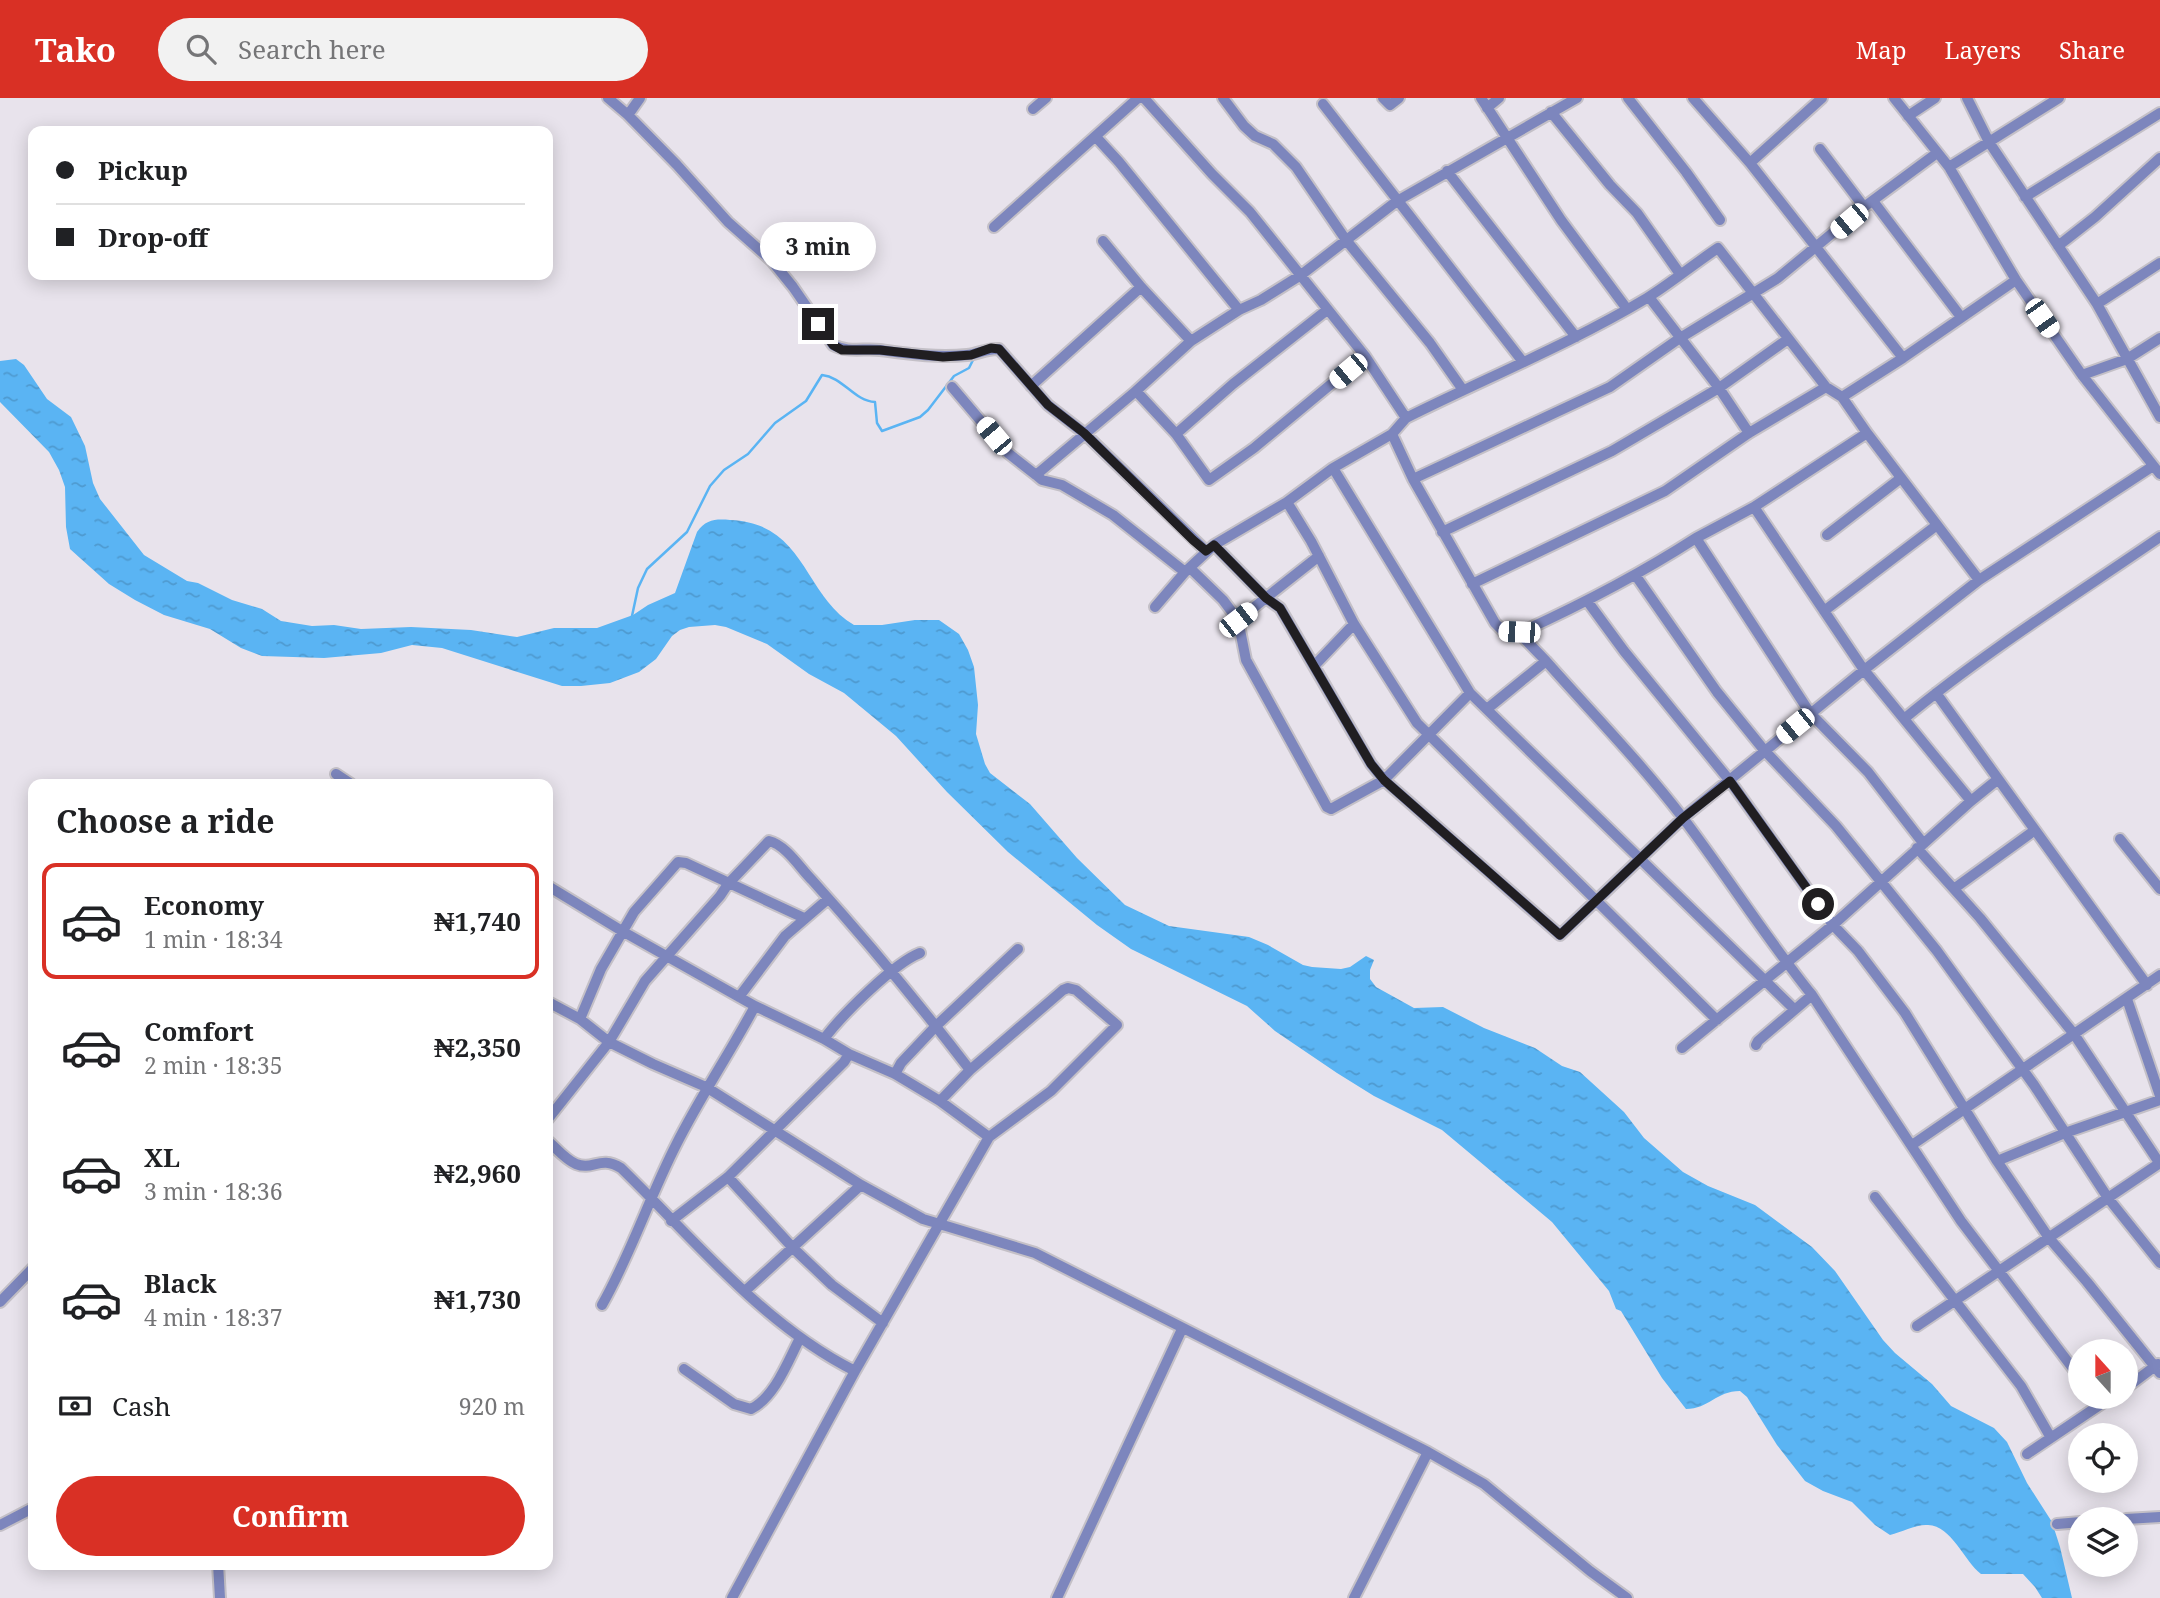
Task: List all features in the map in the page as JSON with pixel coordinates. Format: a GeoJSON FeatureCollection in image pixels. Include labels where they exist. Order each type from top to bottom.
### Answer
{"type":"FeatureCollection","features":[{"type":"Feature","properties":{"kind":"street"},"geometry":{"type":"LineString","coordinates":[[608,98],[677,164],[727,222],[772,261],[833,345],[842,350],[880,350],[933,357],[971,355],[991,348],[999,349],[1048,405],[1084,433],[1280,608],[1371,764],[1384,780],[1560,935],[1683,818],[1810,713],[1979,580],[2156,470],[2082,375],[2016,280],[1949,167],[1894,98]]}},
{"type":"Feature","properties":{"kind":"street"},"geometry":{"type":"LineString","coordinates":[[628,115],[640,98]]}},
{"type":"Feature","properties":{"kind":"street"},"geometry":{"type":"LineString","coordinates":[[1033,109],[1046,98]]}},
{"type":"Feature","properties":{"kind":"street"},"geometry":{"type":"LineString","coordinates":[[994,227],[1138,98]]}},
{"type":"Feature","properties":{"kind":"street"},"geometry":{"type":"LineString","coordinates":[[1144,98],[1250,212],[1365,356],[1406,418]]}},
{"type":"Feature","properties":{"kind":"street"},"geometry":{"type":"LineString","coordinates":[[1383,98],[1390,106],[1399,98]]}},
{"type":"Feature","properties":{"kind":"street"},"geometry":{"type":"LineString","coordinates":[[1499,98],[1484,103],[1561,220],[1627,309]]}},
{"type":"Feature","properties":{"kind":"street"},"geometry":{"type":"LineString","coordinates":[[1036,475],[1191,341],[1301,275],[1397,201],[1577,98]]}},
{"type":"Feature","properties":{"kind":"street"},"geometry":{"type":"LineString","coordinates":[[1644,98],[1631,102],[1720,220]]}},
{"type":"Feature","properties":{"kind":"street"},"geometry":{"type":"LineString","coordinates":[[1693,98],[1750,163],[1903,358]]}},
{"type":"Feature","properties":{"kind":"street"},"geometry":{"type":"LineString","coordinates":[[1908,116],[1935,98]]}},
{"type":"Feature","properties":{"kind":"street"},"geometry":{"type":"LineString","coordinates":[[1967,98],[1989,142],[2097,304],[2127,359],[2157,404],[2160,417]]}},
{"type":"Feature","properties":{"kind":"street"},"geometry":{"type":"LineString","coordinates":[[1949,167],[2059,98]]}},
{"type":"Feature","properties":{"kind":"street"},"geometry":{"type":"LineString","coordinates":[[1750,163],[1820,99]]}},
{"type":"Feature","properties":{"kind":"street"},"geometry":{"type":"LineString","coordinates":[[1229,100],[1244,126],[1255,136],[1273,144],[1296,167],[1346,240],[1430,343],[1462,390]]}},
{"type":"Feature","properties":{"kind":"street"},"geometry":{"type":"LineString","coordinates":[[1322,104],[1522,362]]}},
{"type":"Feature","properties":{"kind":"street"},"geometry":{"type":"LineString","coordinates":[[1551,112],[1610,185],[1637,213],[1680,274]]}},
{"type":"Feature","properties":{"kind":"street"},"geometry":{"type":"LineString","coordinates":[[2025,197],[2160,113]]}},
{"type":"Feature","properties":{"kind":"street"},"geometry":{"type":"LineString","coordinates":[[1096,137],[1239,310]]}},
{"type":"Feature","properties":{"kind":"street"},"geometry":{"type":"LineString","coordinates":[[1820,149],[1961,317]]}},
{"type":"Feature","properties":{"kind":"street"},"geometry":{"type":"LineString","coordinates":[[1413,479],[1609,387],[1680,338],[1752,294],[1817,248],[1868,204],[1937,152]]}},
{"type":"Feature","properties":{"kind":"street"},"geometry":{"type":"LineString","coordinates":[[2058,246],[2095,217],[2160,158]]}},
{"type":"Feature","properties":{"kind":"street"},"geometry":{"type":"LineString","coordinates":[[1447,171],[1576,337]]}},
{"type":"Feature","properties":{"kind":"street"},"geometry":{"type":"LineString","coordinates":[[1103,241],[1191,341]]}},
{"type":"Feature","properties":{"kind":"street"},"geometry":{"type":"LineString","coordinates":[[1155,607],[1210,548],[1287,502],[1333,468],[1392,434],[1406,418],[1576,337],[1648,297],[1718,248],[1826,387],[1842,397],[1979,580]]}},
{"type":"Feature","properties":{"kind":"street"},"geometry":{"type":"LineString","coordinates":[[2097,304],[2160,263]]}},
{"type":"Feature","properties":{"kind":"street"},"geometry":{"type":"LineString","coordinates":[[1842,397],[2016,280]]}},
{"type":"Feature","properties":{"kind":"street"},"geometry":{"type":"LineString","coordinates":[[1031,386],[1141,287]]}},
{"type":"Feature","properties":{"kind":"street"},"geometry":{"type":"LineString","coordinates":[[1648,297],[1749,433]]}},
{"type":"Feature","properties":{"kind":"street"},"geometry":{"type":"LineString","coordinates":[[1176,434],[1233,384],[1327,310]]}},
{"type":"Feature","properties":{"kind":"street"},"geometry":{"type":"LineString","coordinates":[[2082,375],[2127,359],[2160,338]]}},
{"type":"Feature","properties":{"kind":"street"},"geometry":{"type":"LineString","coordinates":[[1442,532],[1612,451],[1718,388],[1788,339]]}},
{"type":"Feature","properties":{"kind":"street"},"geometry":{"type":"LineString","coordinates":[[1136,391],[1176,434],[1209,481],[1254,449],[1365,356]]}},
{"type":"Feature","properties":{"kind":"street"},"geometry":{"type":"LineString","coordinates":[[952,387],[1008,453],[1042,480],[1062,485],[1113,515],[1223,600],[1238,620],[1246,660],[1327,807],[1331,809],[1384,780],[1469,693]]}},
{"type":"Feature","properties":{"kind":"street"},"geometry":{"type":"LineString","coordinates":[[1472,584],[1665,491],[1749,433],[1826,387]]}},
{"type":"Feature","properties":{"kind":"street"},"geometry":{"type":"LineString","coordinates":[[1392,434],[1413,479],[1495,623],[1504,632],[1519,632],[1588,602],[1636,576],[1696,538],[1754,507],[1867,433]]}},
{"type":"Feature","properties":{"kind":"street"},"geometry":{"type":"LineString","coordinates":[[1333,468],[1469,693],[1793,1008]]}},
{"type":"Feature","properties":{"kind":"street"},"geometry":{"type":"LineString","coordinates":[[1827,535],[1901,478]]}},
{"type":"Feature","properties":{"kind":"street"},"geometry":{"type":"LineString","coordinates":[[1287,502],[1354,624],[1405,707],[1428,735],[1717,1020]]}},
{"type":"Feature","properties":{"kind":"street"},"geometry":{"type":"LineString","coordinates":[[1754,507],[1864,670],[1971,801]]}},
{"type":"Feature","properties":{"kind":"street"},"geometry":{"type":"LineString","coordinates":[[1824,611],[1937,525]]}},
{"type":"Feature","properties":{"kind":"street"},"geometry":{"type":"LineString","coordinates":[[1905,718],[1936,693],[2160,537]]}},
{"type":"Feature","properties":{"kind":"street"},"geometry":{"type":"LineString","coordinates":[[1696,538],[1810,713],[1868,772],[1920,846],[2074,1034],[2160,1164],[1917,1326]]}},
{"type":"Feature","properties":{"kind":"street"},"geometry":{"type":"LineString","coordinates":[[1238,620],[1319,556]]}},
{"type":"Feature","properties":{"kind":"street"},"geometry":{"type":"LineString","coordinates":[[1636,576],[1717,692],[1764,750],[1836,826],[1937,951],[2108,1198],[2160,1263]]}},
{"type":"Feature","properties":{"kind":"street"},"geometry":{"type":"LineString","coordinates":[[1588,602],[1624,651],[1730,781],[1833,925],[1858,951],[1905,1013],[1997,1161],[2049,1238],[2158,1367],[2138,1380]]}},
{"type":"Feature","properties":{"kind":"street"},"geometry":{"type":"LineString","coordinates":[[1315,665],[1354,624]]}},
{"type":"Feature","properties":{"kind":"street"},"geometry":{"type":"LineString","coordinates":[[1519,632],[1644,770],[1683,818],[1786,963],[1812,995],[1961,1222],[2068,1362]]}},
{"type":"Feature","properties":{"kind":"street"},"geometry":{"type":"LineString","coordinates":[[1487,709],[1546,661]]}},
{"type":"Feature","properties":{"kind":"street"},"geometry":{"type":"LineString","coordinates":[[1936,693],[2147,985]]}},
{"type":"Feature","properties":{"kind":"street"},"geometry":{"type":"LineString","coordinates":[[336,774],[344,779]]}},
{"type":"Feature","properties":{"kind":"street"},"geometry":{"type":"LineString","coordinates":[[1682,1048],[1833,925],[1997,780]]}},
{"type":"Feature","properties":{"kind":"street"},"geometry":{"type":"LineString","coordinates":[[1955,888],[2035,830]]}},
{"type":"Feature","properties":{"kind":"street"},"geometry":{"type":"LineString","coordinates":[[2120,839],[2160,889]]}},
{"type":"Feature","properties":{"kind":"street"},"geometry":{"type":"LineString","coordinates":[[553,1113],[609,1042],[645,981],[728,884],[769,841],[773,841],[828,899],[970,1070]]}},
{"type":"Feature","properties":{"kind":"street"},"geometry":{"type":"LineString","coordinates":[[580,1019],[601,969],[622,931],[648,895],[678,862],[686,863],[804,918]]}},
{"type":"Feature","properties":{"kind":"street"},"geometry":{"type":"LineString","coordinates":[[553,889],[755,1006],[849,1054],[895,1074],[940,1101],[989,1137]]}},
{"type":"Feature","properties":{"kind":"street"},"geometry":{"type":"LineString","coordinates":[[739,996],[785,936],[828,899]]}},
{"type":"Feature","properties":{"kind":"street"},"geometry":{"type":"LineString","coordinates":[[895,1074],[901,1063],[936,1026],[1018,949]]}},
{"type":"Feature","properties":{"kind":"street"},"geometry":{"type":"LineString","coordinates":[[824,1039],[840,1018],[912,956],[920,953]]}},
{"type":"Feature","properties":{"kind":"street"},"geometry":{"type":"LineString","coordinates":[[1912,1144],[2160,975]]}},
{"type":"Feature","properties":{"kind":"street"},"geometry":{"type":"LineString","coordinates":[[732,1598],[855,1371],[989,1137],[1051,1091],[1116,1025],[1076,990],[1068,988],[970,1070],[940,1101]]}},
{"type":"Feature","properties":{"kind":"street"},"geometry":{"type":"LineString","coordinates":[[1756,1045],[1793,1008],[1812,995]]}},
{"type":"Feature","properties":{"kind":"street"},"geometry":{"type":"LineString","coordinates":[[1997,1161],[2160,1098],[2126,999]]}},
{"type":"Feature","properties":{"kind":"street"},"geometry":{"type":"LineString","coordinates":[[553,1005],[580,1019],[609,1042],[653,1065],[706,1087],[861,1185],[923,1219],[1035,1254],[1428,1452],[1484,1484],[1627,1598]]}},
{"type":"Feature","properties":{"kind":"street"},"geometry":{"type":"LineString","coordinates":[[602,1305],[616,1280],[674,1147],[706,1087],[755,1006]]}},
{"type":"Feature","properties":{"kind":"street"},"geometry":{"type":"LineString","coordinates":[[671,1221],[728,1177],[849,1054]]}},
{"type":"Feature","properties":{"kind":"street"},"geometry":{"type":"LineString","coordinates":[[553,1145],[575,1164],[588,1165],[606,1161],[613,1163],[745,1291],[800,1338],[829,1358],[855,1371]]}},
{"type":"Feature","properties":{"kind":"street"},"geometry":{"type":"LineString","coordinates":[[728,1177],[793,1248],[832,1285],[883,1323]]}},
{"type":"Feature","properties":{"kind":"street"},"geometry":{"type":"LineString","coordinates":[[745,1291],[861,1185]]}},
{"type":"Feature","properties":{"kind":"street"},"geometry":{"type":"LineString","coordinates":[[1875,1197],[2021,1386],[2051,1438]]}},
{"type":"Feature","properties":{"kind":"street"},"geometry":{"type":"LineString","coordinates":[[0,1302],[28,1273]]}},
{"type":"Feature","properties":{"kind":"street"},"geometry":{"type":"LineString","coordinates":[[1057,1598],[1182,1329]]}},
{"type":"Feature","properties":{"kind":"street"},"geometry":{"type":"LineString","coordinates":[[684,1369],[734,1404],[751,1409],[761,1404],[770,1392],[800,1338]]}},
{"type":"Feature","properties":{"kind":"street"},"geometry":{"type":"LineString","coordinates":[[2027,1454],[2087,1409]]}},
{"type":"Feature","properties":{"kind":"street"},"geometry":{"type":"LineString","coordinates":[[1354,1598],[1428,1452]]}},
{"type":"Feature","properties":{"kind":"street"},"geometry":{"type":"LineString","coordinates":[[0,1525],[28,1511]]}},
{"type":"Feature","properties":{"kind":"street"},"geometry":{"type":"LineString","coordinates":[[2138,1518],[2160,1517]]}},
{"type":"Feature","properties":{"kind":"street"},"geometry":{"type":"LineString","coordinates":[[2057,1524],[2068,1523]]}},
{"type":"Feature","properties":{"kind":"street"},"geometry":{"type":"LineString","coordinates":[[218,1570],[220,1598]]}},
{"type":"Feature","properties":{"kind":"water"},"geometry":{"type":"Polygon","coordinates":[[[16,359],[24,365],[47,399],[71,417],[85,446],[93,483],[100,499],[144,555],[187,581],[262,609],[281,621],[361,629],[411,627],[471,630],[517,637],[554,628],[597,628],[633,615],[675,593],[697,532],[708,522],[720,520],[755,524],[774,533],[801,562],[837,612],[854,625],[939,620],[959,634],[974,667],[978,705],[976,734],[990,773],[1030,804],[1077,858],[1125,905],[1169,926],[1249,937],[1312,967],[1341,969],[1350,967],[1366,956],[1374,960],[1370,979],[1376,987],[1414,1008],[1443,1007],[1484,1028],[1535,1048],[1562,1066],[1580,1072],[1624,1112],[1644,1138],[1683,1172],[1708,1186],[1755,1205],[1812,1247],[1835,1271],[1895,1353],[1932,1384],[1951,1406],[1994,1428],[2007,1442],[2027,1483],[2052,1522],[2072,1598],[2042,1598],[2023,1574],[1981,1574],[1951,1538],[1936,1527],[1919,1526],[1890,1535],[1875,1525],[1852,1502],[1805,1481],[1777,1445],[1747,1397],[1740,1391],[1686,1409],[1662,1378],[1621,1311],[1616,1309],[1609,1291],[1552,1222],[1442,1130],[1374,1096],[1337,1073],[1275,1031],[1247,1006],[1131,949],[1097,925],[1008,852],[947,792],[896,736],[844,693],[809,674],[767,644],[726,627],[689,627],[672,636],[656,659],[639,672],[610,683],[562,686],[442,648],[412,645],[381,653],[324,658],[262,656],[241,648],[210,629],[164,615],[135,600],[109,584],[70,549],[66,527],[65,487],[59,470],[49,452],[0,402],[0,361],[16,359]]]}},
{"type":"Feature","properties":{"kind":"waterway"},"geometry":{"type":"LineString","coordinates":[[632,616],[638,588],[647,569],[687,532],[710,486],[724,470],[748,454],[775,423],[806,401],[822,375],[836,380],[861,398],[875,402],[877,423],[882,431],[920,417],[954,376],[969,368],[973,360]]}},
{"type":"Feature","properties":{"kind":"route"},"geometry":{"type":"LineString","coordinates":[[818,324],[833,345],[842,350],[880,350],[943,357],[979,354],[991,348],[999,349],[1048,405],[1084,433],[1193,540],[1206,551],[1214,545],[1266,598],[1280,608],[1371,764],[1384,780],[1560,935],[1683,818],[1730,781],[1818,904]]}}]}
